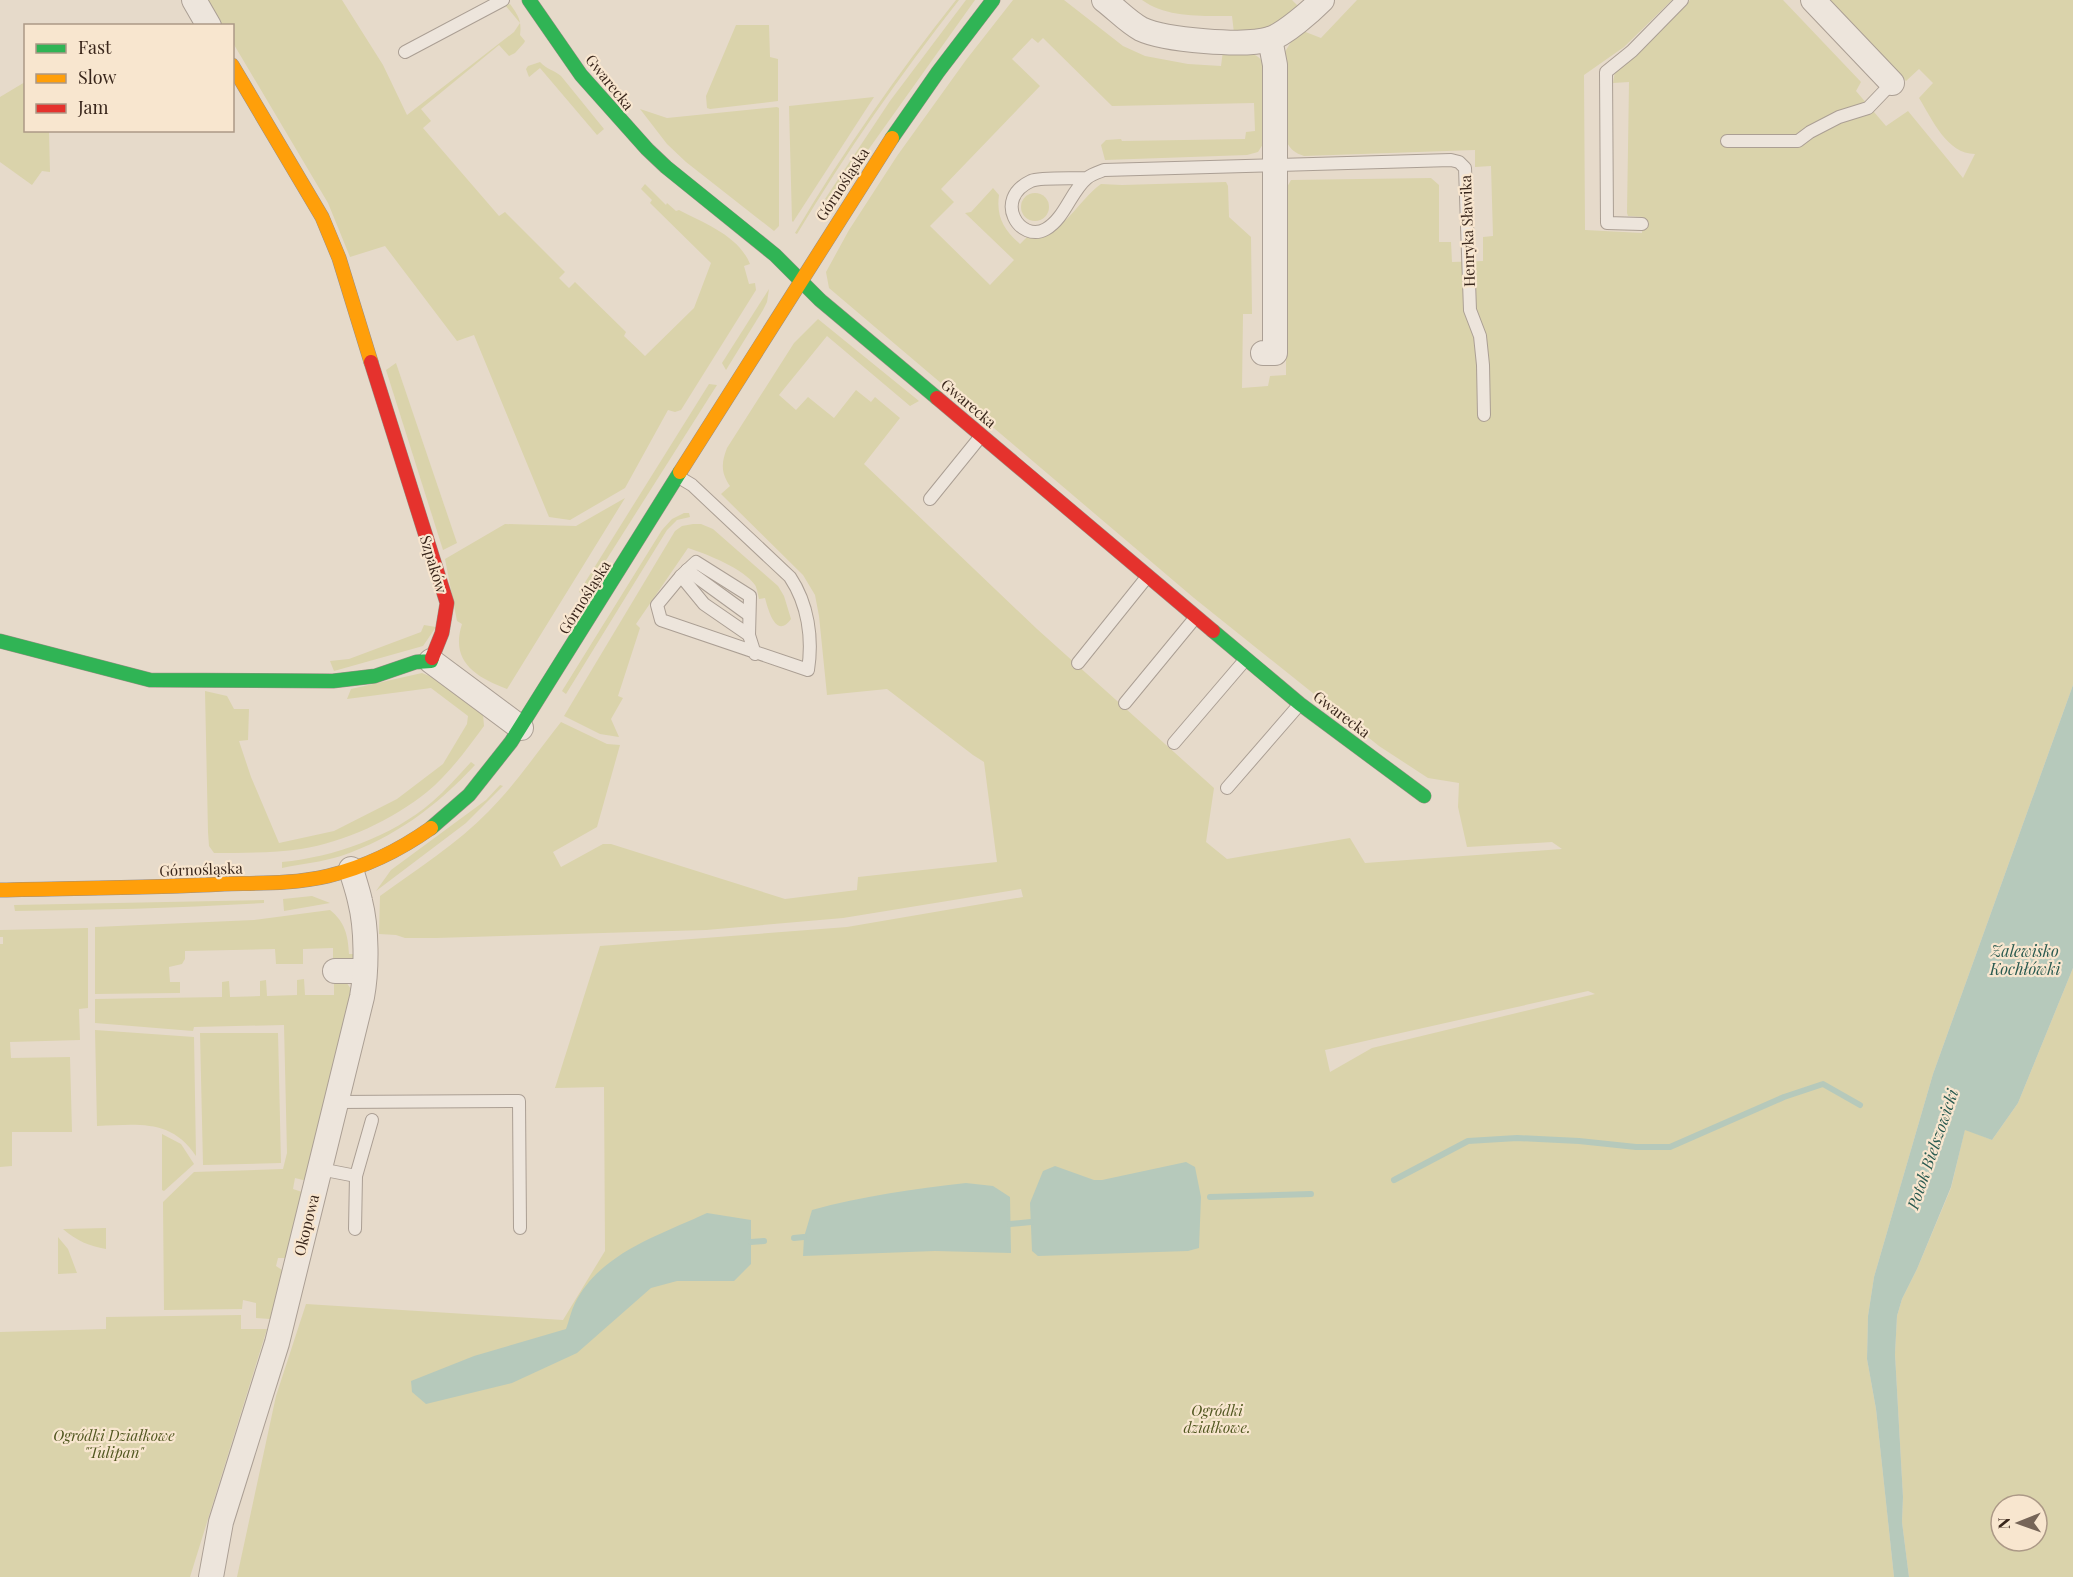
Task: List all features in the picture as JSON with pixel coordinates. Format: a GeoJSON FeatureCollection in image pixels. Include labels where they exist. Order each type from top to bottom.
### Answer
{"type":"FeatureCollection","features":[{"type":"Feature","properties":{"kind":"street"},"geometry":{"type":"LineString","coordinates":[[194,0],[208,24]]}},
{"type":"Feature","properties":{"kind":"street","name":"Gwarecka"},"geometry":{"type":"LineString","coordinates":[[529,0],[581,75],[611,111],[666,167],[775,255],[820,300],[1300,704],[1424,796]]}},
{"type":"Feature","properties":{"kind":"street","name":"Górnośląska"},"geometry":{"type":"LineString","coordinates":[[0,890],[276,883],[327,876],[351,870],[403,845],[430,829],[463,802],[491,770],[521,728],[677,476],[906,116],[993,0]]}},
{"type":"Feature","properties":{"kind":"street"},"geometry":{"type":"LineString","coordinates":[[1104,0],[1138,27],[1151,33],[1191,40],[1223,42],[1270,39],[1309,14],[1322,0]]}},
{"type":"Feature","properties":{"kind":"street"},"geometry":{"type":"LineString","coordinates":[[1813,0],[1892,83]]}},
{"type":"Feature","properties":{"kind":"street"},"geometry":{"type":"LineString","coordinates":[[1263,353],[1275,353],[1275,64],[1270,39]]}},
{"type":"Feature","properties":{"kind":"street","name":"Szpaków"},"geometry":{"type":"LineString","coordinates":[[234,68],[322,217],[339,258],[447,603],[443,633],[431,661]]}},
{"type":"Feature","properties":{"kind":"street"},"geometry":{"type":"LineString","coordinates":[[0,641],[150,680],[333,681],[375,676],[416,662],[431,661],[521,728]]}},
{"type":"Feature","properties":{"kind":"street","name":"Okopowa"},"geometry":{"type":"LineString","coordinates":[[211,1577],[221,1522],[278,1343],[362,997],[364,971],[361,903],[351,870]]}},
{"type":"Feature","properties":{"kind":"street"},"geometry":{"type":"LineString","coordinates":[[335,971],[364,971]]}},
{"type":"Feature","properties":{"kind":"lane"},"geometry":{"type":"LineString","coordinates":[[405,52],[502,0]]}},
{"type":"Feature","properties":{"kind":"lane"},"geometry":{"type":"LineString","coordinates":[[1642,224],[1606,223],[1606,72],[1632,51],[1682,0]]}},
{"type":"Feature","properties":{"kind":"lane"},"geometry":{"type":"LineString","coordinates":[[556,39],[567,44],[581,57],[624,111],[647,149]]}},
{"type":"Feature","properties":{"kind":"lane"},"geometry":{"type":"LineString","coordinates":[[1727,141],[1798,141],[1839,117],[1868,108],[1892,83]]}},
{"type":"Feature","properties":{"kind":"lane"},"geometry":{"type":"LineString","coordinates":[[611,111],[640,159],[683,198],[699,205],[716,207]]}},
{"type":"Feature","properties":{"kind":"lane","name":"Henryka Sławika"},"geometry":{"type":"LineString","coordinates":[[1087,178],[1056,220],[1045,230],[1031,231],[1019,225],[1011,213],[1011,201],[1018,189],[1033,180],[1087,178],[1104,170],[1451,160],[1460,162],[1465,168],[1470,310],[1480,336],[1484,415]]}},
{"type":"Feature","properties":{"kind":"lane"},"geometry":{"type":"LineString","coordinates":[[930,499],[982,435]]}},
{"type":"Feature","properties":{"kind":"lane"},"geometry":{"type":"LineString","coordinates":[[677,476],[692,485],[763,550],[790,577],[800,591],[807,610],[810,645],[808,670],[755,654],[660,620],[657,605],[696,562],[750,596],[749,635],[755,654]]}},
{"type":"Feature","properties":{"kind":"lane"},"geometry":{"type":"LineString","coordinates":[[684,573],[704,604],[749,635]]}},
{"type":"Feature","properties":{"kind":"lane"},"geometry":{"type":"LineString","coordinates":[[1078,663],[1148,575]]}},
{"type":"Feature","properties":{"kind":"lane"},"geometry":{"type":"LineString","coordinates":[[1125,703],[1196,616]]}},
{"type":"Feature","properties":{"kind":"lane"},"geometry":{"type":"LineString","coordinates":[[1174,743],[1246,658]]}},
{"type":"Feature","properties":{"kind":"lane"},"geometry":{"type":"LineString","coordinates":[[1227,788],[1300,704]]}},
{"type":"Feature","properties":{"kind":"lane"},"geometry":{"type":"LineString","coordinates":[[336,1102],[519,1101],[520,1228]]}},
{"type":"Feature","properties":{"kind":"lane"},"geometry":{"type":"LineString","coordinates":[[355,1229],[356,1176],[372,1120]]}},
{"type":"Feature","properties":{"kind":"lane"},"geometry":{"type":"LineString","coordinates":[[320,1168],[356,1176]]}},
{"type":"Feature","properties":{"kind":"green space"},"geometry":{"type":"Polygon","coordinates":[[[207,0],[342,0],[383,65],[407,115],[514,32],[520,23],[520,35],[525,41],[515,53],[509,56],[499,45],[421,109],[431,121],[423,128],[499,216],[505,212],[565,272],[559,278],[569,288],[575,282],[626,332],[624,336],[645,356],[694,308],[711,263],[650,203],[652,200],[641,189],[645,184],[666,205],[667,203],[676,211],[679,210],[720,231],[745,254],[750,264],[744,266],[749,284],[755,283],[756,290],[681,410],[675,412],[668,410],[625,488],[570,520],[549,517],[474,335],[457,341],[385,246],[350,257],[328,203],[234,45],[234,24],[221,24],[207,0]]]}},
{"type":"Feature","properties":{"kind":"green space"},"geometry":{"type":"Polygon","coordinates":[[[956,0],[959,0],[874,114],[797,234],[795,233],[871,114],[956,0]]]}},
{"type":"Feature","properties":{"kind":"green space"},"geometry":{"type":"Polygon","coordinates":[[[966,0],[975,0],[831,202],[825,199],[890,101],[966,0]]]}},
{"type":"Feature","properties":{"kind":"green space","name":"Ogródki działkowe."},"geometry":{"type":"Polygon","coordinates":[[[1013,0],[1064,0],[1123,46],[1145,56],[1188,64],[1221,66],[1223,51],[1246,52],[1261,59],[1264,64],[1265,141],[1258,152],[1247,155],[1105,160],[1101,145],[1106,140],[1245,139],[1246,132],[1255,131],[1254,103],[1112,106],[1043,38],[1038,43],[1032,38],[1012,59],[1040,86],[941,189],[954,202],[930,226],[990,285],[1014,260],[965,213],[971,212],[993,188],[999,195],[998,203],[1002,222],[1020,244],[1027,237],[1039,236],[1059,226],[1101,184],[1226,182],[1229,217],[1251,237],[1252,314],[1243,314],[1242,388],[1268,386],[1270,376],[1286,375],[1286,189],[1291,180],[1431,178],[1439,185],[1439,242],[1451,242],[1452,262],[1483,261],[1483,237],[1493,236],[1491,166],[1475,167],[1475,150],[1304,156],[1294,151],[1286,141],[1283,55],[1291,42],[1303,31],[1321,38],[1357,0],[1672,0],[1624,47],[1584,75],[1585,230],[1642,233],[1643,217],[1628,216],[1627,213],[1629,82],[1613,83],[1615,71],[1690,0],[1783,0],[1861,82],[1856,91],[1886,126],[1908,111],[1963,178],[1975,154],[1956,148],[1948,142],[1929,116],[1919,98],[1933,83],[1919,69],[1906,81],[1828,0],[2073,0],[2073,685],[1933,1074],[1874,1277],[1868,1316],[1867,1359],[1876,1409],[1894,1577],[237,1577],[276,1396],[306,1304],[563,1320],[605,1251],[604,1087],[555,1088],[600,946],[847,927],[1023,897],[1021,889],[843,918],[706,930],[436,938],[405,938],[379,934],[380,896],[477,823],[508,790],[561,722],[607,744],[620,745],[597,827],[553,852],[561,867],[603,844],[611,844],[785,899],[857,890],[858,877],[997,862],[984,762],[887,689],[827,695],[815,595],[803,575],[721,494],[730,486],[723,468],[727,448],[794,343],[818,319],[919,401],[910,406],[827,336],[779,395],[796,410],[808,397],[834,418],[856,390],[871,402],[875,397],[900,418],[864,464],[1037,629],[1214,788],[1206,842],[1227,859],[1350,838],[1365,863],[1562,849],[1552,842],[1467,847],[1458,807],[1459,783],[1428,778],[1379,746],[1194,598],[829,288],[826,272],[849,230],[897,156],[966,60],[1013,0]],[[1588,991],[1325,1050],[1330,1072],[1372,1048],[1595,994],[1588,991]]]}},
{"type":"Feature","properties":{"kind":"green space"},"geometry":{"type":"Polygon","coordinates":[[[1142,0],[1292,0],[1302,10],[1268,29],[1234,33],[1232,16],[1197,16],[1174,13],[1142,0]]]}},
{"type":"Feature","properties":{"kind":"green space"},"geometry":{"type":"Polygon","coordinates":[[[510,4],[520,23],[505,5],[510,4]]]}},
{"type":"Feature","properties":{"kind":"green space"},"geometry":{"type":"Polygon","coordinates":[[[736,25],[769,25],[770,57],[778,59],[778,101],[710,109],[707,108],[706,96],[736,25]]]}},
{"type":"Feature","properties":{"kind":"green space"},"geometry":{"type":"Polygon","coordinates":[[[540,62],[561,76],[604,129],[597,135],[540,68],[529,77],[526,69],[528,66],[540,62]]]}},
{"type":"Feature","properties":{"kind":"green space"},"geometry":{"type":"Polygon","coordinates":[[[24,83],[24,132],[49,132],[50,172],[42,171],[32,185],[0,162],[0,97],[24,83]]]}},
{"type":"Feature","properties":{"kind":"green space"},"geometry":{"type":"Polygon","coordinates":[[[874,97],[793,222],[789,106],[874,97]]]}},
{"type":"Feature","properties":{"kind":"green space"},"geometry":{"type":"Polygon","coordinates":[[[779,108],[779,226],[774,231],[686,162],[667,144],[640,109],[667,118],[779,108]]]}},
{"type":"Feature","properties":{"kind":"green space"},"geometry":{"type":"Polygon","coordinates":[[[1035,193],[1045,197],[1049,207],[1045,217],[1035,221],[1025,217],[1021,207],[1025,197],[1035,193]]]}},
{"type":"Feature","properties":{"kind":"green space"},"geometry":{"type":"Polygon","coordinates":[[[769,289],[763,310],[726,370],[722,363],[769,289]]]}},
{"type":"Feature","properties":{"kind":"green space"},"geometry":{"type":"Polygon","coordinates":[[[396,363],[457,543],[443,550],[386,370],[396,363]]]}},
{"type":"Feature","properties":{"kind":"green space"},"geometry":{"type":"Polygon","coordinates":[[[709,384],[717,385],[584,595],[579,592],[709,384]]]}},
{"type":"Feature","properties":{"kind":"green space"},"geometry":{"type":"Polygon","coordinates":[[[625,498],[507,689],[485,679],[468,666],[459,648],[462,624],[457,621],[445,559],[505,524],[576,526],[625,498]]]}},
{"type":"Feature","properties":{"kind":"green space"},"geometry":{"type":"Polygon","coordinates":[[[689,513],[690,517],[677,520],[667,530],[566,694],[562,691],[662,530],[672,519],[689,513]]]}},
{"type":"Feature","properties":{"kind":"green space"},"geometry":{"type":"Polygon","coordinates":[[[701,524],[713,529],[778,586],[784,596],[791,619],[786,625],[777,624],[765,598],[759,599],[756,586],[743,573],[688,548],[636,624],[640,628],[618,696],[623,698],[611,719],[619,737],[600,734],[564,716],[675,531],[682,526],[701,524]]]}},
{"type":"Feature","properties":{"kind":"green space"},"geometry":{"type":"Polygon","coordinates":[[[424,625],[436,627],[423,646],[334,671],[330,661],[349,659],[421,632],[424,625]]]}},
{"type":"Feature","properties":{"kind":"green space"},"geometry":{"type":"Polygon","coordinates":[[[422,673],[437,679],[483,714],[484,726],[450,769],[427,792],[399,812],[367,828],[318,846],[290,850],[214,853],[209,846],[208,832],[205,691],[227,696],[234,709],[249,709],[248,740],[239,741],[251,777],[279,843],[334,831],[397,799],[443,764],[467,724],[468,716],[431,688],[347,699],[351,689],[422,673]]]}},
{"type":"Feature","properties":{"kind":"green space"},"geometry":{"type":"Polygon","coordinates":[[[471,762],[475,765],[461,780],[430,807],[397,830],[341,856],[282,868],[282,862],[342,850],[399,825],[432,802],[471,762]]]}},
{"type":"Feature","properties":{"kind":"green space"},"geometry":{"type":"Polygon","coordinates":[[[500,785],[503,786],[466,823],[376,891],[391,870],[486,800],[500,785]]]}},
{"type":"Feature","properties":{"kind":"green space"},"geometry":{"type":"Polygon","coordinates":[[[312,896],[330,903],[284,911],[283,899],[312,896]]]}},
{"type":"Feature","properties":{"kind":"green space"},"geometry":{"type":"Polygon","coordinates":[[[264,900],[264,903],[233,905],[77,910],[15,911],[14,905],[264,900]]]}},
{"type":"Feature","properties":{"kind":"green space"},"geometry":{"type":"Polygon","coordinates":[[[330,910],[345,929],[349,954],[355,954],[350,962],[333,963],[333,948],[303,949],[303,964],[276,964],[275,949],[185,951],[182,964],[169,967],[170,982],[180,982],[180,993],[95,994],[95,927],[254,920],[330,910]]]}},
{"type":"Feature","properties":{"kind":"green space"},"geometry":{"type":"Polygon","coordinates":[[[88,928],[88,1008],[79,1009],[80,1040],[10,1042],[11,1058],[70,1057],[72,1132],[12,1132],[12,1166],[0,1167],[0,944],[3,944],[3,937],[0,937],[0,930],[88,928]]]}},
{"type":"Feature","properties":{"kind":"green space"},"geometry":{"type":"Polygon","coordinates":[[[2073,968],[2073,1577],[1909,1577],[1902,1522],[1903,1497],[1895,1354],[1897,1316],[1902,1299],[1951,1188],[1965,1129],[1992,1140],[2018,1103],[2073,968]]]}},
{"type":"Feature","properties":{"kind":"green space"},"geometry":{"type":"Polygon","coordinates":[[[304,979],[305,995],[334,995],[334,979],[346,982],[351,989],[352,998],[307,1181],[295,1178],[293,1189],[305,1193],[289,1258],[278,1258],[276,1266],[282,1270],[270,1319],[256,1318],[256,1303],[243,1300],[242,1309],[164,1310],[163,1202],[194,1172],[283,1169],[287,1153],[284,1025],[194,1027],[193,1031],[95,1023],[95,999],[222,997],[222,982],[229,981],[230,997],[260,996],[260,981],[266,980],[267,996],[297,995],[297,980],[304,979]]]}},
{"type":"Feature","properties":{"kind":"green space"},"geometry":{"type":"Polygon","coordinates":[[[95,1030],[194,1037],[196,1156],[175,1135],[152,1126],[97,1126],[95,1030]]]}},
{"type":"Feature","properties":{"kind":"green space"},"geometry":{"type":"Polygon","coordinates":[[[200,1033],[278,1033],[281,1163],[203,1165],[200,1033]]]}},
{"type":"Feature","properties":{"kind":"green space"},"geometry":{"type":"Polygon","coordinates":[[[162,1134],[181,1144],[194,1164],[164,1191],[162,1190],[162,1134]]]}},
{"type":"Feature","properties":{"kind":"green space"},"geometry":{"type":"Polygon","coordinates":[[[106,1228],[106,1249],[83,1242],[63,1229],[106,1228]]]}},
{"type":"Feature","properties":{"kind":"green space"},"geometry":{"type":"Polygon","coordinates":[[[58,1237],[68,1249],[77,1273],[58,1274],[58,1237]]]}},
{"type":"Feature","properties":{"kind":"green space","name":"Ogródki Działkowe \"Tulipan\""},"geometry":{"type":"Polygon","coordinates":[[[241,1315],[241,1329],[267,1329],[190,1577],[0,1577],[0,1332],[106,1329],[106,1317],[241,1315]]]}},
{"type":"Feature","properties":{"kind":"water","name":"Zalewisko Kochłówki"},"geometry":{"type":"Polygon","coordinates":[[[2073,685],[2073,968],[2018,1103],[1992,1140],[1965,1130],[1951,1187],[1902,1299],[1897,1316],[1895,1354],[1903,1497],[1902,1522],[1909,1577],[1894,1577],[1876,1409],[1867,1359],[1868,1316],[1874,1277],[1933,1074],[2073,685]]]}},
{"type":"Feature","properties":{"kind":"water"},"geometry":{"type":"Polygon","coordinates":[[[1186,1162],[1195,1167],[1201,1197],[1199,1248],[1188,1251],[1038,1256],[1032,1251],[1030,1203],[1043,1171],[1055,1166],[1094,1180],[1102,1180],[1186,1162]]]}},
{"type":"Feature","properties":{"kind":"water"},"geometry":{"type":"Polygon","coordinates":[[[966,1183],[993,1186],[1010,1197],[1011,1253],[935,1251],[803,1256],[804,1237],[812,1210],[888,1194],[966,1183]]]}},
{"type":"Feature","properties":{"kind":"water"},"geometry":{"type":"Polygon","coordinates":[[[707,1213],[751,1220],[751,1264],[734,1281],[677,1281],[651,1288],[577,1353],[512,1383],[426,1404],[412,1392],[411,1381],[474,1356],[566,1329],[572,1309],[586,1286],[615,1258],[651,1238],[707,1213]]]}},
{"type":"Feature","properties":{"kind":"waterway"},"geometry":{"type":"LineString","coordinates":[[1394,1180],[1468,1141],[1517,1138],[1636,1147],[1670,1147],[1784,1097],[1823,1084],[1860,1105]]}},
{"type":"Feature","properties":{"kind":"waterway"},"geometry":{"type":"LineString","coordinates":[[1210,1197],[1311,1194]]}},
{"type":"Feature","properties":{"kind":"waterway"},"geometry":{"type":"LineString","coordinates":[[1010,1224],[1031,1222]]}},
{"type":"Feature","properties":{"kind":"waterway"},"geometry":{"type":"LineString","coordinates":[[794,1238],[804,1237]]}},
{"type":"Feature","properties":{"kind":"waterway"},"geometry":{"type":"LineString","coordinates":[[751,1242],[764,1241]]}},
{"type":"Feature","properties":{"kind":"traffic: fast"},"geometry":{"type":"LineString","coordinates":[[529,0],[581,75],[647,149],[775,255],[820,300],[937,398]]}},
{"type":"Feature","properties":{"kind":"traffic: fast"},"geometry":{"type":"LineString","coordinates":[[892,138],[938,72],[993,0]]}},
{"type":"Feature","properties":{"kind":"traffic: fast"},"geometry":{"type":"LineString","coordinates":[[431,828],[469,795],[511,742],[680,472]]}},
{"type":"Feature","properties":{"kind":"traffic: fast"},"geometry":{"type":"LineString","coordinates":[[1213,631],[1300,704],[1424,796]]}},
{"type":"Feature","properties":{"kind":"traffic: fast"},"geometry":{"type":"LineString","coordinates":[[0,641],[150,680],[333,681],[375,676],[416,662],[431,661],[432,658]]}},
{"type":"Feature","properties":{"kind":"traffic: slow"},"geometry":{"type":"LineString","coordinates":[[234,68],[322,217],[339,258],[371,362]]}},
{"type":"Feature","properties":{"kind":"traffic: slow"},"geometry":{"type":"LineString","coordinates":[[680,472],[892,138]]}},
{"type":"Feature","properties":{"kind":"traffic: slow"},"geometry":{"type":"LineString","coordinates":[[0,890],[276,883],[302,880],[328,876],[369,863],[407,844],[431,828]]}},
{"type":"Feature","properties":{"kind":"traffic: jam"},"geometry":{"type":"LineString","coordinates":[[371,362],[447,603],[442,633],[432,658]]}},
{"type":"Feature","properties":{"kind":"traffic: jam"},"geometry":{"type":"LineString","coordinates":[[937,398],[1213,631]]}},
{"type":"Feature","properties":{"kind":"water label","name":"Potok Bielszowicki"},"geometry":{"type":"Point","coordinates":[1932,1149]}}]}
